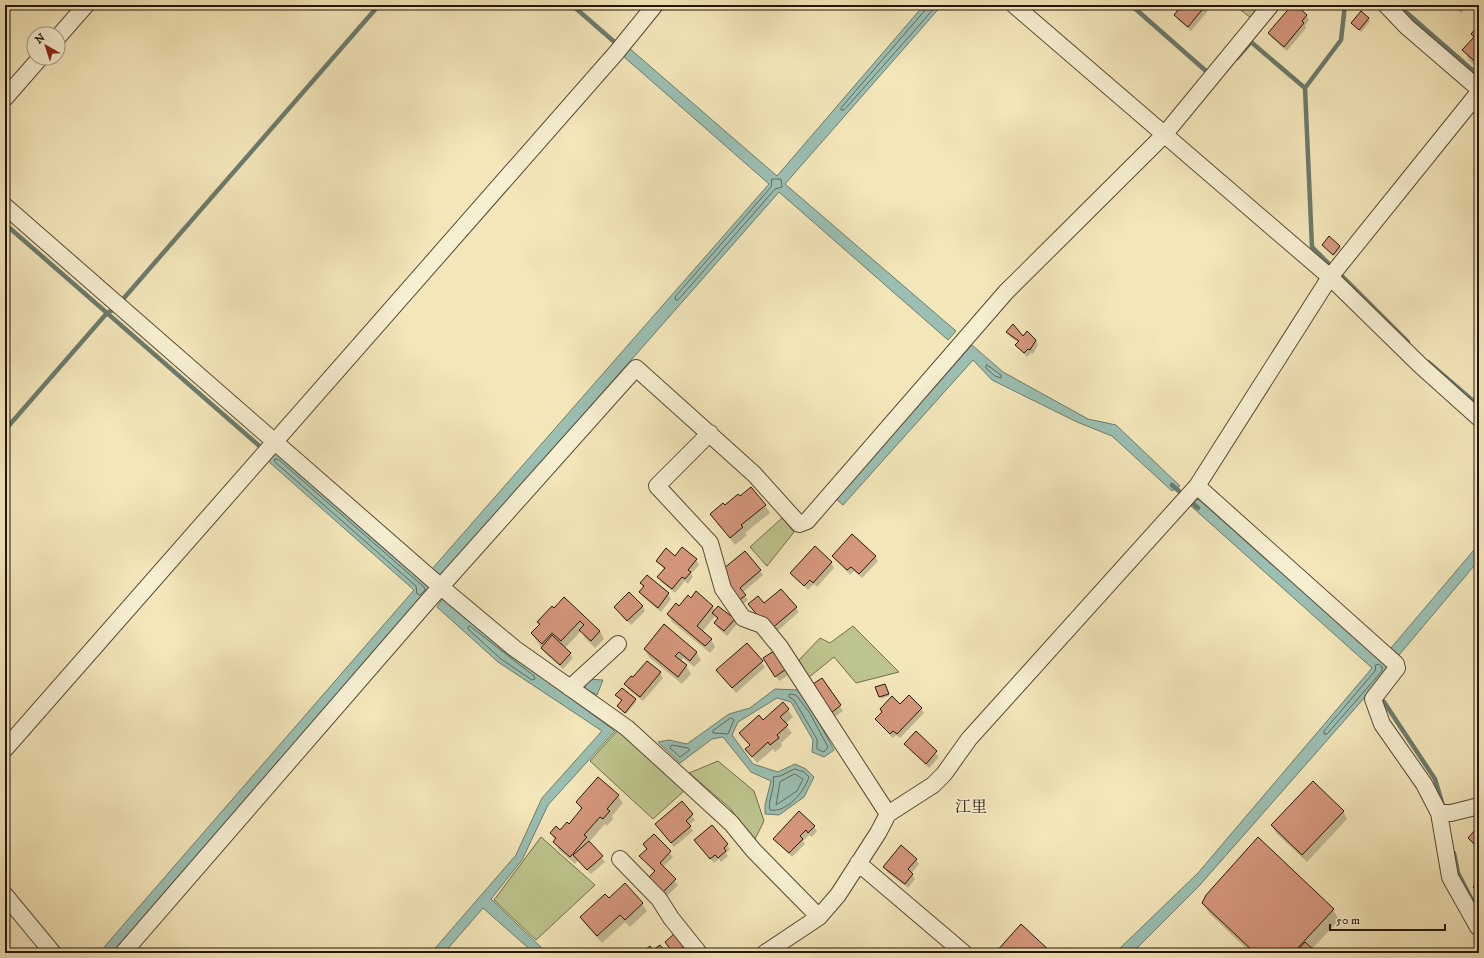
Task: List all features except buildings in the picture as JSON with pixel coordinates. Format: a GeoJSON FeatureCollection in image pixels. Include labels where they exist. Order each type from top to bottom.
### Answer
{"type":"FeatureCollection","features":[{"type":"Feature","properties":{"kind":"street"},"geometry":{"type":"LineString","coordinates":[[66,28],[86,5]]}},
{"type":"Feature","properties":{"kind":"street"},"geometry":{"type":"LineString","coordinates":[[5,749],[273,441],[616,53],[655,5]]}},
{"type":"Feature","properties":{"kind":"street"},"geometry":{"type":"LineString","coordinates":[[123,953],[435,593],[636,368],[754,474],[799,524],[807,521],[1006,292],[1164,134],[1271,5]]}},
{"type":"Feature","properties":{"kind":"street"},"geometry":{"type":"LineString","coordinates":[[765,953],[819,917],[838,896],[878,833],[888,814],[933,785],[944,774],[969,739],[1189,494],[1330,278],[1479,90],[1407,27],[1386,5]]}},
{"type":"Feature","properties":{"kind":"street"},"geometry":{"type":"LineString","coordinates":[[1024,8],[1164,134],[1330,278],[1421,366],[1479,418]]}},
{"type":"Feature","properties":{"kind":"street"},"geometry":{"type":"LineString","coordinates":[[5,98],[33,66]]}},
{"type":"Feature","properties":{"kind":"street"},"geometry":{"type":"LineString","coordinates":[[5,206],[273,441],[435,593],[627,728],[731,823],[754,851],[819,917]]}},
{"type":"Feature","properties":{"kind":"street"},"geometry":{"type":"LineString","coordinates":[[710,433],[657,486],[710,543],[723,589],[743,618],[762,625],[780,647],[888,814]]}},
{"type":"Feature","properties":{"kind":"street"},"geometry":{"type":"LineString","coordinates":[[1189,494],[1396,664],[1397,668],[1377,694],[1382,724],[1444,813],[1450,877],[1478,927]]}},
{"type":"Feature","properties":{"kind":"street"},"geometry":{"type":"LineString","coordinates":[[570,688],[618,644]]}},
{"type":"Feature","properties":{"kind":"street"},"geometry":{"type":"LineString","coordinates":[[1444,813],[1479,806]]}},
{"type":"Feature","properties":{"kind":"street"},"geometry":{"type":"LineString","coordinates":[[620,859],[659,899],[671,918],[699,953]]}},
{"type":"Feature","properties":{"kind":"street"},"geometry":{"type":"LineString","coordinates":[[858,863],[964,953]]}},
{"type":"Feature","properties":{"kind":"street"},"geometry":{"type":"LineString","coordinates":[[5,895],[53,953]]}},
{"type":"Feature","properties":{"kind":"green space"},"geometry":{"type":"Polygon","coordinates":[[[1234,5],[1263,5],[1251,18],[1234,5]]]}},
{"type":"Feature","properties":{"kind":"green space"},"geometry":{"type":"Polygon","coordinates":[[[782,518],[794,532],[767,566],[750,547],[782,518]]]}},
{"type":"Feature","properties":{"kind":"green space"},"geometry":{"type":"Polygon","coordinates":[[[853,626],[899,672],[856,683],[834,657],[808,678],[799,660],[820,638],[830,643],[853,626]]]}},
{"type":"Feature","properties":{"kind":"green space"},"geometry":{"type":"Polygon","coordinates":[[[618,730],[685,790],[653,819],[590,761],[618,730]]]}},
{"type":"Feature","properties":{"kind":"green space"},"geometry":{"type":"Polygon","coordinates":[[[718,761],[754,791],[764,821],[754,841],[730,808],[689,773],[718,761]]]}},
{"type":"Feature","properties":{"kind":"green space"},"geometry":{"type":"Polygon","coordinates":[[[541,837],[595,885],[536,940],[494,900],[541,837]]]}},
{"type":"Feature","properties":{"kind":"water"},"geometry":{"type":"Polygon","coordinates":[[[924,5],[942,5],[785,184],[956,331],[948,340],[779,192],[441,576],[432,569],[769,184],[623,56],[629,48],[777,176],[924,5]]]}},
{"type":"Feature","properties":{"kind":"water"},"geometry":{"type":"Polygon","coordinates":[[[972,345],[1003,372],[1088,419],[1116,425],[1180,486],[1172,491],[1112,436],[1077,422],[992,380],[973,360],[843,505],[835,498],[972,345]]]}},
{"type":"Feature","properties":{"kind":"water"},"geometry":{"type":"Polygon","coordinates":[[[276,452],[431,589],[113,953],[99,953],[414,590],[268,461],[276,452]]]}},
{"type":"Feature","properties":{"kind":"water"},"geometry":{"type":"Polygon","coordinates":[[[1198,499],[1386,665],[1387,672],[1199,886],[1132,953],[1115,953],[1198,873],[1372,668],[1191,506],[1198,499]]]}},
{"type":"Feature","properties":{"kind":"water"},"geometry":{"type":"Polygon","coordinates":[[[1479,544],[1479,560],[1399,655],[1391,648],[1479,544]]]}},
{"type":"Feature","properties":{"kind":"water"},"geometry":{"type":"Polygon","coordinates":[[[443,598],[507,652],[615,731],[548,805],[522,860],[491,899],[547,953],[534,953],[483,908],[444,953],[431,953],[516,855],[542,798],[602,731],[498,662],[437,607],[443,598]]]}},
{"type":"Feature","properties":{"kind":"water"},"geometry":{"type":"Polygon","coordinates":[[[587,679],[603,680],[597,695],[585,689],[587,679]]]}},
{"type":"Feature","properties":{"kind":"water"},"geometry":{"type":"Polygon","coordinates":[[[775,689],[798,690],[812,710],[834,750],[824,757],[812,752],[813,740],[791,702],[777,698],[738,722],[732,735],[753,764],[778,772],[795,764],[806,769],[814,777],[804,797],[779,815],[765,814],[765,805],[771,781],[751,772],[723,737],[712,739],[680,763],[658,742],[669,740],[687,744],[729,714],[750,708],[775,689]]]}},
{"type":"Feature","properties":{"kind":"waterway"},"geometry":{"type":"LineString","coordinates":[[124,298],[379,5]]}},
{"type":"Feature","properties":{"kind":"waterway"},"geometry":{"type":"LineString","coordinates":[[572,5],[619,46]]}},
{"type":"Feature","properties":{"kind":"waterway"},"geometry":{"type":"LineString","coordinates":[[1131,5],[1206,71]]}},
{"type":"Feature","properties":{"kind":"waterway"},"geometry":{"type":"LineString","coordinates":[[1330,265],[1312,247],[1305,88],[1341,40],[1345,5]]}},
{"type":"Feature","properties":{"kind":"waterway"},"geometry":{"type":"LineString","coordinates":[[1399,6],[1479,76]]}},
{"type":"Feature","properties":{"kind":"waterway"},"geometry":{"type":"LineString","coordinates":[[1237,58],[1251,42],[1305,88]]}},
{"type":"Feature","properties":{"kind":"waterway"},"geometry":{"type":"LineString","coordinates":[[5,224],[264,450]]}},
{"type":"Feature","properties":{"kind":"waterway"},"geometry":{"type":"LineString","coordinates":[[1343,277],[1408,342]]}},
{"type":"Feature","properties":{"kind":"waterway"},"geometry":{"type":"LineString","coordinates":[[5,430],[107,313],[113,310]]}},
{"type":"Feature","properties":{"kind":"waterway"},"geometry":{"type":"LineString","coordinates":[[1428,362],[1479,406]]}},
{"type":"Feature","properties":{"kind":"waterway"},"geometry":{"type":"LineString","coordinates":[[1172,485],[1198,508]]}},
{"type":"Feature","properties":{"kind":"waterway"},"geometry":{"type":"LineString","coordinates":[[1379,697],[1384,702],[1435,779],[1443,806]]}},
{"type":"Feature","properties":{"kind":"waterway"},"geometry":{"type":"LineString","coordinates":[[1454,853],[1458,873],[1475,906]]}},
{"type":"Feature","properties":{"kind":"district","name":"江里"},"geometry":{"type":"Point","coordinates":[971,807]}}]}
